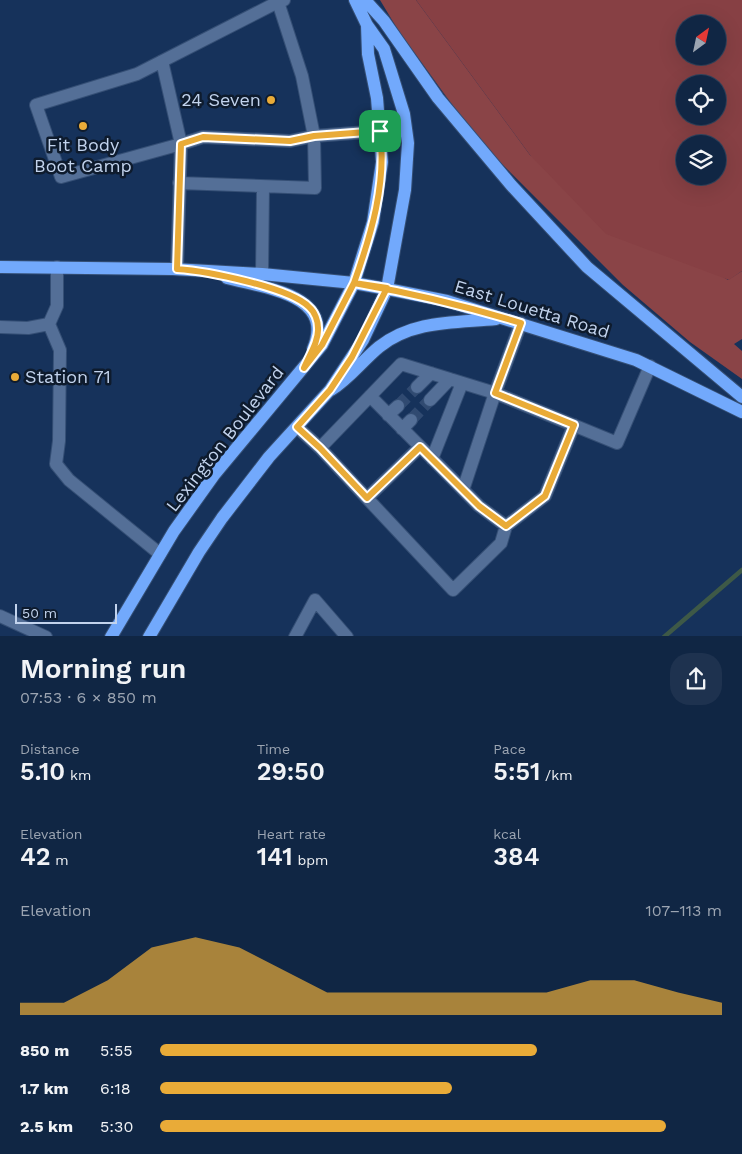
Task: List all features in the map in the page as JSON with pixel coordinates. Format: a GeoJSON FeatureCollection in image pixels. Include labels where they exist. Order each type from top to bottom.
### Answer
{"type":"FeatureCollection","features":[{"type":"Feature","properties":{"kind":"main road","name":"Lexington Boulevard"},"geometry":{"type":"LineString","coordinates":[[149,636],[199,552],[222,518],[269,457],[330,390],[362,340],[387,288],[405,190],[408,143],[404,114],[384,50],[355,0]]}},
{"type":"Feature","properties":{"kind":"main road"},"geometry":{"type":"LineString","coordinates":[[365,0],[384,21],[438,98],[510,185],[587,267],[742,397]]}},
{"type":"Feature","properties":{"kind":"main road","name":"Lexington Boulevard"},"geometry":{"type":"LineString","coordinates":[[111,636],[160,554],[214,475],[251,428],[322,345],[354,283],[366,247],[379,195],[382,162],[377,98],[368,54],[368,25]]}},
{"type":"Feature","properties":{"kind":"main road","name":"East Louetta Road"},"geometry":{"type":"LineString","coordinates":[[0,266],[177,269],[262,274],[387,288],[447,301],[506,318],[636,360],[742,412]]}},
{"type":"Feature","properties":{"kind":"main road"},"geometry":{"type":"LineString","coordinates":[[203,271],[292,296],[310,308],[314,314],[318,336],[304,368]]}},
{"type":"Feature","properties":{"kind":"main road"},"geometry":{"type":"LineString","coordinates":[[330,390],[345,381],[377,348],[401,332],[435,323],[506,318]]}},
{"type":"Feature","properties":{"kind":"street"},"geometry":{"type":"LineString","coordinates":[[179,183],[314,188],[314,136],[302,76],[281,1],[137,74],[36,105],[61,177],[203,137],[290,141],[314,136],[380,131]]}},
{"type":"Feature","properties":{"kind":"street"},"geometry":{"type":"LineString","coordinates":[[162,61],[181,144],[177,269]]}},
{"type":"Feature","properties":{"kind":"street"},"geometry":{"type":"LineString","coordinates":[[262,274],[263,187]]}},
{"type":"Feature","properties":{"kind":"street"},"geometry":{"type":"LineString","coordinates":[[57,267],[57,306],[49,324],[60,350],[59,441],[56,464],[69,480],[160,554]]}},
{"type":"Feature","properties":{"kind":"street"},"geometry":{"type":"LineString","coordinates":[[463,490],[495,393],[521,323]]}},
{"type":"Feature","properties":{"kind":"street"},"geometry":{"type":"LineString","coordinates":[[0,327],[28,328],[49,324]]}},
{"type":"Feature","properties":{"kind":"street"},"geometry":{"type":"LineString","coordinates":[[320,448],[401,364],[495,393],[617,442],[650,366]]}},
{"type":"Feature","properties":{"kind":"street"},"geometry":{"type":"LineString","coordinates":[[417,387],[430,373]]}},
{"type":"Feature","properties":{"kind":"street"},"geometry":{"type":"LineString","coordinates":[[430,400],[456,381]]}},
{"type":"Feature","properties":{"kind":"street"},"geometry":{"type":"LineString","coordinates":[[432,459],[456,381]]}},
{"type":"Feature","properties":{"kind":"street"},"geometry":{"type":"LineString","coordinates":[[370,396],[388,415],[406,424],[420,447],[479,506],[506,526]]}},
{"type":"Feature","properties":{"kind":"street"},"geometry":{"type":"LineString","coordinates":[[388,415],[398,406]]}},
{"type":"Feature","properties":{"kind":"street"},"geometry":{"type":"LineString","coordinates":[[297,427],[320,448],[453,590],[501,543],[506,526],[545,496],[574,425]]}},
{"type":"Feature","properties":{"kind":"street"},"geometry":{"type":"LineString","coordinates":[[367,498],[420,447]]}},
{"type":"Feature","properties":{"kind":"street"},"geometry":{"type":"LineString","coordinates":[[295,636],[315,600],[347,636]]}},
{"type":"Feature","properties":{"kind":"street"},"geometry":{"type":"LineString","coordinates":[[0,616],[32,633],[46,636]]}},
{"type":"Feature","properties":{"kind":"shaded area"},"geometry":{"type":"Polygon","coordinates":[[[380,0],[416,0],[530,155],[728,280],[742,271],[742,339],[734,344],[742,351],[742,379],[690,342],[623,285],[477,139],[398,30],[380,0]]]}},
{"type":"Feature","properties":{"kind":"shaded area"},"geometry":{"type":"Polygon","coordinates":[[[416,0],[742,0],[742,271],[729,280],[606,234],[530,155],[416,0]]]}},
{"type":"Feature","properties":{"kind":"waterway"},"geometry":{"type":"LineString","coordinates":[[665,636],[742,570]]}},
{"type":"Feature","properties":{"kind":"tunnel"},"geometry":{"type":"LineString","coordinates":[[398,406],[417,387]]}},
{"type":"Feature","properties":{"kind":"tunnel"},"geometry":{"type":"LineString","coordinates":[[411,420],[430,400]]}},
{"type":"Feature","properties":{"kind":"place","name":"24 Seven"},"geometry":{"type":"Point","coordinates":[271,100]}},
{"type":"Feature","properties":{"kind":"place","name":"Fit Body Boot Camp"},"geometry":{"type":"Point","coordinates":[83,126]}},
{"type":"Feature","properties":{"kind":"place","name":"Station 71"},"geometry":{"type":"Point","coordinates":[15,377]}},
{"type":"Feature","properties":{"kind":"route"},"geometry":{"type":"LineString","coordinates":[[380,131],[314,136],[290,141],[203,137],[181,144],[177,269],[203,271],[279,292],[292,296],[310,308],[317,320],[318,336],[304,368],[322,345],[354,283],[387,288],[377,312],[352,357],[330,390],[297,427],[320,448],[367,498],[420,447],[479,506],[506,526],[545,496],[574,425],[495,393],[521,323],[447,301],[387,288],[354,283],[364,254],[379,195],[382,162],[380,131]]}}]}
